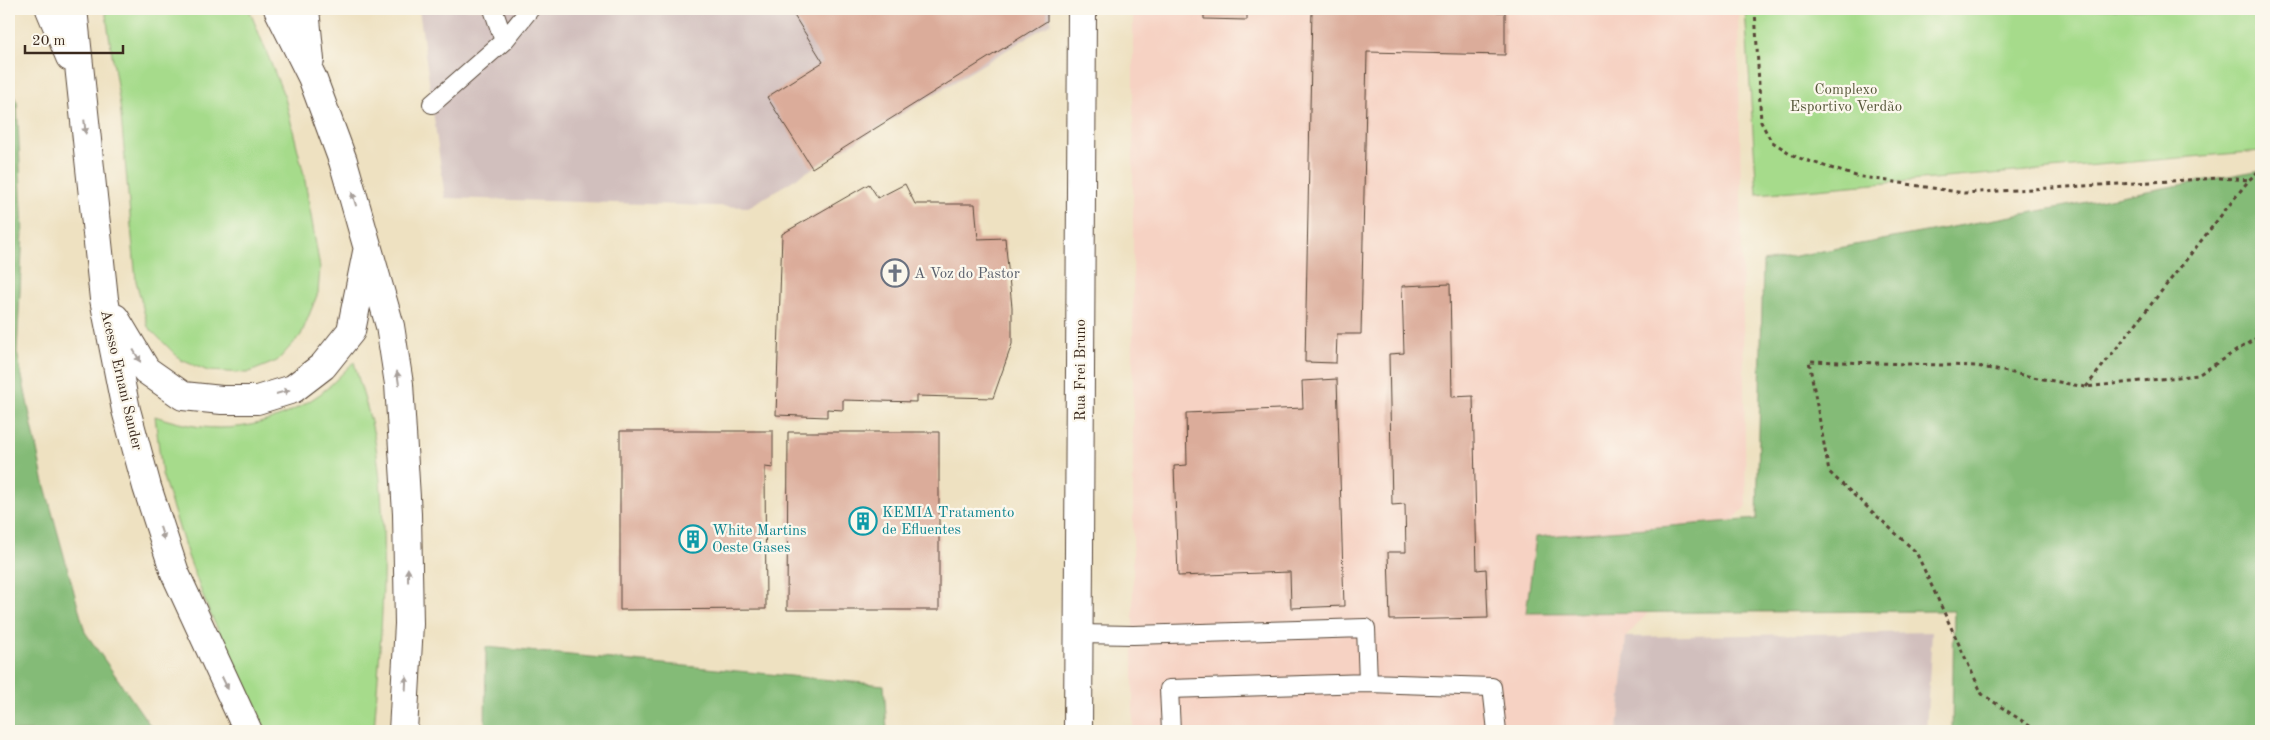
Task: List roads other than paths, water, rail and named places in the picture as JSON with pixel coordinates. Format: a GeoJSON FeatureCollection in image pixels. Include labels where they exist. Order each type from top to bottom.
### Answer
{"type":"FeatureCollection","features":[{"type":"Feature","properties":{"kind":"main road"},"geometry":{"type":"LineString","coordinates":[[50,9],[80,79]]}},
{"type":"Feature","properties":{"kind":"main road","name":"Acesso Ernani Sander"},"geometry":{"type":"LineString","coordinates":[[73,9],[104,299],[126,410],[147,487],[175,573],[248,731]]}},
{"type":"Feature","properties":{"kind":"main road"},"geometry":{"type":"LineString","coordinates":[[278,9],[312,77],[343,161],[390,326],[401,409],[407,514],[410,624],[403,731]]}},
{"type":"Feature","properties":{"kind":"main road"},"geometry":{"type":"LineString","coordinates":[[305,9],[312,77]]}},
{"type":"Feature","properties":{"kind":"main road","name":"Rua Frei Bruno"},"geometry":{"type":"LineString","coordinates":[[1078,731],[1082,9]]}},
{"type":"Feature","properties":{"kind":"main road"},"geometry":{"type":"LineString","coordinates":[[104,299],[146,370],[183,396],[222,400],[257,400],[293,389],[324,366],[351,331],[368,245]]}},
{"type":"Feature","properties":{"kind":"lane"},"geometry":{"type":"LineString","coordinates":[[493,9],[504,41]]}},
{"type":"Feature","properties":{"kind":"lane"},"geometry":{"type":"LineString","coordinates":[[432,104],[504,41],[530,9]]}},
{"type":"Feature","properties":{"kind":"lane"},"geometry":{"type":"LineString","coordinates":[[1078,634],[1133,635],[1366,628],[1368,683]]}},
{"type":"Feature","properties":{"kind":"lane"},"geometry":{"type":"LineString","coordinates":[[1171,731],[1169,689],[1368,683],[1492,687],[1497,731]]}},
{"type":"Feature","properties":{"kind":"place","name":"A Voz do Pastor"},"geometry":{"type":"Point","coordinates":[895,273]}},
{"type":"Feature","properties":{"kind":"place","name":"KEMIA Tratamento de Efluentes"},"geometry":{"type":"Point","coordinates":[863,521]}},
{"type":"Feature","properties":{"kind":"place","name":"White Martins Oeste Gases"},"geometry":{"type":"Point","coordinates":[693,539]}},
{"type":"Feature","properties":{"kind":"park label","name":"Complexo Esportivo Verdão"},"geometry":{"type":"Point","coordinates":[1846,98]}}]}
